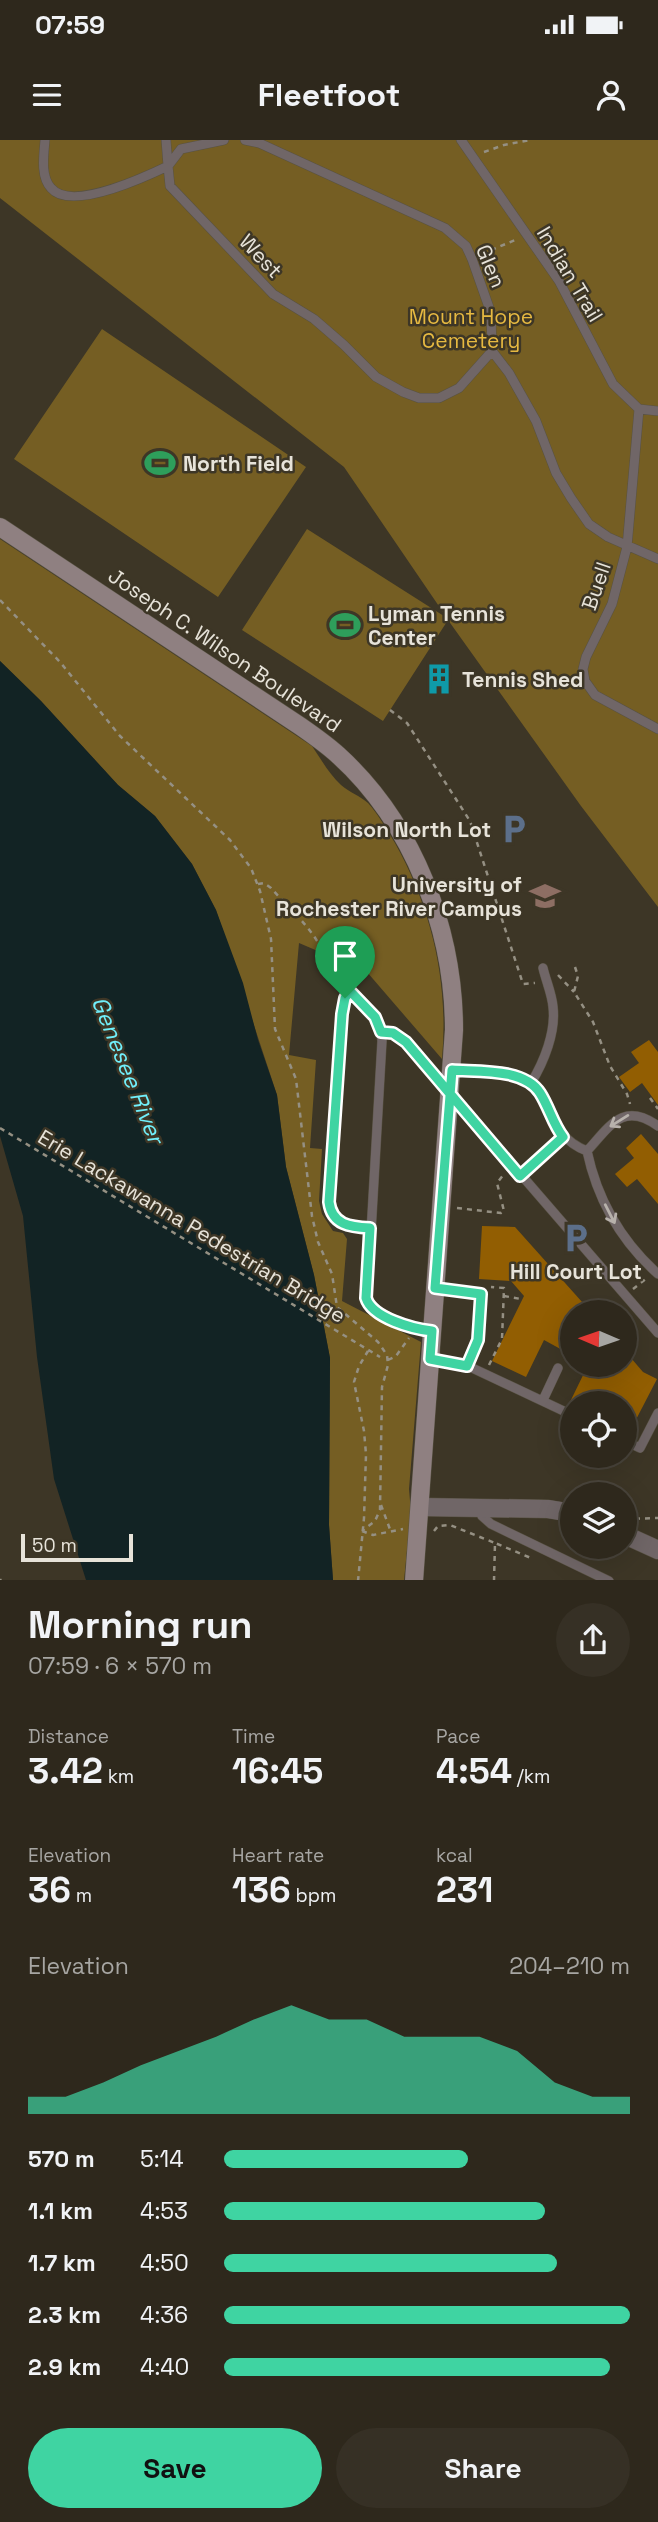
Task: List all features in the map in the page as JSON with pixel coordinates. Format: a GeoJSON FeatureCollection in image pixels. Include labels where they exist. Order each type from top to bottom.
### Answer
{"type":"FeatureCollection","features":[{"type":"Feature","properties":{"kind":"street","name":"Joseph C. Wilson Boulevard"},"geometry":{"type":"LineString","coordinates":[[0,527],[300,726],[339,756],[371,792],[400,832],[436,911],[452,979],[454,1014],[414,1580]]}},
{"type":"Feature","properties":{"kind":"street"},"geometry":{"type":"LineString","coordinates":[[421,1507],[560,1511]]}},
{"type":"Feature","properties":{"kind":"street"},"geometry":{"type":"LineString","coordinates":[[637,1535],[658,1550]]}},
{"type":"Feature","properties":{"kind":"lane"},"geometry":{"type":"LineString","coordinates":[[45,140],[44,169],[50,187],[64,196],[85,195],[135,181],[168,166],[181,149],[224,140]]}},
{"type":"Feature","properties":{"kind":"lane","name":"West"},"geometry":{"type":"LineString","coordinates":[[166,140],[170,186],[273,294],[314,319],[376,377],[419,398],[439,398],[459,388],[492,351]]}},
{"type":"Feature","properties":{"kind":"lane","name":"Glen"},"geometry":{"type":"LineString","coordinates":[[245,140],[259,143],[444,228],[466,246],[491,313],[492,351]]}},
{"type":"Feature","properties":{"kind":"lane","name":"Indian Trail"},"geometry":{"type":"LineString","coordinates":[[461,140],[559,281],[613,384],[639,410]]}},
{"type":"Feature","properties":{"kind":"lane"},"geometry":{"type":"LineString","coordinates":[[492,351],[509,373],[536,421],[556,474],[589,524],[627,547],[658,559]]}},
{"type":"Feature","properties":{"kind":"lane"},"geometry":{"type":"LineString","coordinates":[[639,410],[658,411]]}},
{"type":"Feature","properties":{"kind":"lane","name":"Buell"},"geometry":{"type":"LineString","coordinates":[[639,410],[627,547],[611,604],[583,669],[584,681],[595,695],[658,729]]}},
{"type":"Feature","properties":{"kind":"lane"},"geometry":{"type":"LineString","coordinates":[[531,1083],[543,1058],[553,1021],[553,1007],[543,968]]}},
{"type":"Feature","properties":{"kind":"lane"},"geometry":{"type":"LineString","coordinates":[[370,1228],[349,1227],[340,1223],[331,1212],[329,1202],[342,1014],[345,998],[350,991],[375,1017],[381,1032],[382,1060],[367,1302],[371,1308],[397,1323],[432,1331]]}},
{"type":"Feature","properties":{"kind":"lane"},"geometry":{"type":"LineString","coordinates":[[381,1032],[397,1035],[417,1055],[658,1333]]}},
{"type":"Feature","properties":{"kind":"lane"},"geometry":{"type":"LineString","coordinates":[[452,1070],[507,1075],[531,1083],[540,1093],[563,1137],[587,1150],[596,1186],[610,1215],[636,1252],[658,1274]]}},
{"type":"Feature","properties":{"kind":"lane"},"geometry":{"type":"LineString","coordinates":[[587,1150],[625,1115],[644,1117],[658,1126]]}},
{"type":"Feature","properties":{"kind":"lane"},"geometry":{"type":"LineString","coordinates":[[520,1176],[563,1137]]}},
{"type":"Feature","properties":{"kind":"lane"},"geometry":{"type":"LineString","coordinates":[[435,1288],[481,1294],[478,1340],[467,1366]]}},
{"type":"Feature","properties":{"kind":"lane"},"geometry":{"type":"LineString","coordinates":[[430,1359],[467,1366],[560,1409]]}},
{"type":"Feature","properties":{"kind":"lane"},"geometry":{"type":"LineString","coordinates":[[543,1401],[558,1368]]}},
{"type":"Feature","properties":{"kind":"lane"},"geometry":{"type":"LineString","coordinates":[[637,1447],[640,1448],[658,1413]]}},
{"type":"Feature","properties":{"kind":"lane"},"geometry":{"type":"LineString","coordinates":[[481,1509],[482,1516],[491,1524],[609,1580]]}},
{"type":"Feature","properties":{"kind":"path"},"geometry":{"type":"LineString","coordinates":[[471,156],[530,140]]}},
{"type":"Feature","properties":{"kind":"path"},"geometry":{"type":"LineString","coordinates":[[472,259],[527,234]]}},
{"type":"Feature","properties":{"kind":"path"},"geometry":{"type":"LineString","coordinates":[[0,600],[60,662],[120,736],[230,840],[247,861],[258,884],[271,939],[275,1029],[298,1087],[306,1178],[316,1233],[332,1274],[337,1307],[378,1342],[387,1355],[388,1365],[382,1387],[381,1504],[375,1521],[362,1531]]}},
{"type":"Feature","properties":{"kind":"path"},"geometry":{"type":"LineString","coordinates":[[390,710],[407,723],[470,821],[523,984],[559,975],[575,992],[593,1022],[610,1066],[627,1094],[631,1115]]}},
{"type":"Feature","properties":{"kind":"path"},"geometry":{"type":"LineString","coordinates":[[258,884],[264,883],[271,888],[313,936],[327,959],[328,978]]}},
{"type":"Feature","properties":{"kind":"path"},"geometry":{"type":"LineString","coordinates":[[575,967],[578,976],[575,992]]}},
{"type":"Feature","properties":{"kind":"path"},"geometry":{"type":"LineString","coordinates":[[650,1098],[658,1109]]}},
{"type":"Feature","properties":{"kind":"path","name":"Erie Lackawanna Pedestrian Bridge"},"geometry":{"type":"LineString","coordinates":[[0,1128],[380,1357]]}},
{"type":"Feature","properties":{"kind":"path"},"geometry":{"type":"LineString","coordinates":[[457,1208],[501,1213],[504,1210],[497,1183],[513,1167]]}},
{"type":"Feature","properties":{"kind":"path"},"geometry":{"type":"LineString","coordinates":[[484,1374],[502,1339],[504,1288],[491,1287]]}},
{"type":"Feature","properties":{"kind":"path"},"geometry":{"type":"LineString","coordinates":[[504,1296],[521,1299]]}},
{"type":"Feature","properties":{"kind":"path"},"geometry":{"type":"LineString","coordinates":[[358,1580],[365,1442],[354,1382],[368,1350]]}},
{"type":"Feature","properties":{"kind":"path"},"geometry":{"type":"LineString","coordinates":[[381,1504],[391,1532]]}},
{"type":"Feature","properties":{"kind":"path"},"geometry":{"type":"LineString","coordinates":[[637,1524],[658,1518]]}},
{"type":"Feature","properties":{"kind":"path"},"geometry":{"type":"LineString","coordinates":[[429,1531],[432,1534],[438,1526],[450,1525],[536,1560]]}},
{"type":"Feature","properties":{"kind":"path"},"geometry":{"type":"LineString","coordinates":[[362,1531],[373,1535],[409,1528]]}},
{"type":"Feature","properties":{"kind":"path"},"geometry":{"type":"LineString","coordinates":[[494,1580],[495,1543]]}},
{"type":"Feature","properties":{"kind":"green space","name":"Mount Hope Cemetery"},"geometry":{"type":"Polygon","coordinates":[[[0,140],[658,140],[658,907],[581,806],[448,620],[383,721],[242,630],[307,529],[447,618],[344,467],[0,198],[0,140]]]}},
{"type":"Feature","properties":{"kind":"green space","name":"North Field"},"geometry":{"type":"Polygon","coordinates":[[[102,329],[306,467],[218,597],[14,459],[102,329]]]}},
{"type":"Feature","properties":{"kind":"green space"},"geometry":{"type":"Polygon","coordinates":[[[0,539],[312,746],[337,781],[368,803],[375,812],[395,843],[419,894],[435,947],[440,975],[444,1031],[442,1059],[367,972],[299,943],[289,1055],[316,1060],[310,1148],[322,1149],[319,1201],[322,1214],[333,1231],[343,1233],[347,1239],[342,1301],[421,1342],[409,1489],[411,1512],[404,1580],[333,1580],[329,1525],[330,1358],[314,1275],[286,1167],[277,1095],[216,910],[192,864],[155,816],[118,785],[41,701],[0,661],[0,539]]]}},
{"type":"Feature","properties":{"kind":"water","name":"Genesee River"},"geometry":{"type":"Polygon","coordinates":[[[0,661],[41,701],[118,785],[155,816],[192,864],[216,910],[243,983],[258,1040],[277,1095],[286,1167],[314,1275],[330,1358],[329,1525],[333,1580],[86,1580],[54,1479],[37,1357],[23,1216],[0,1136],[0,661]]]}},
{"type":"Feature","properties":{"kind":"building"},"geometry":{"type":"Polygon","coordinates":[[[649,1040],[658,1052],[658,1105],[642,1083],[630,1092],[619,1077],[639,1063],[631,1052],[649,1040]]]}},
{"type":"Feature","properties":{"kind":"building"},"geometry":{"type":"Polygon","coordinates":[[[641,1134],[658,1154],[658,1204],[637,1179],[627,1187],[615,1174],[634,1158],[626,1148],[641,1134]]]}},
{"type":"Feature","properties":{"kind":"building"},"geometry":{"type":"Polygon","coordinates":[[[482,1226],[515,1227],[580,1300],[560,1300],[560,1349],[544,1340],[526,1377],[492,1361],[524,1296],[511,1281],[479,1279],[482,1226]]]}},
{"type":"Feature","properties":{"kind":"building"},"geometry":{"type":"Polygon","coordinates":[[[637,1365],[643,1372],[657,1379],[637,1418],[637,1391],[575,1391],[582,1377],[637,1377],[637,1365]]]}},
{"type":"Feature","properties":{"kind":"place","name":"North Field"},"geometry":{"type":"Point","coordinates":[160,463]}},
{"type":"Feature","properties":{"kind":"place","name":"Lyman Tennis Center"},"geometry":{"type":"Point","coordinates":[345,625]}},
{"type":"Feature","properties":{"kind":"place","name":"Tennis Shed"},"geometry":{"type":"Point","coordinates":[439,679]}},
{"type":"Feature","properties":{"kind":"place","name":"Wilson North Lot"},"geometry":{"type":"Point","coordinates":[514,829]}},
{"type":"Feature","properties":{"kind":"place","name":"University of Rochester River Campus"},"geometry":{"type":"Point","coordinates":[545,896]}},
{"type":"Feature","properties":{"kind":"place","name":"Hill Court Lot"},"geometry":{"type":"Point","coordinates":[576,1238]}},
{"type":"Feature","properties":{"kind":"route"},"geometry":{"type":"LineString","coordinates":[[345,998],[329,1202],[331,1212],[344,1225],[370,1228],[366,1298],[369,1305],[397,1323],[432,1331],[430,1359],[467,1366],[478,1340],[481,1294],[435,1288],[441,1215],[446,1143],[452,1070],[507,1075],[531,1083],[540,1093],[563,1137],[520,1176],[484,1132],[417,1055],[406,1042],[393,1033],[381,1032],[372,1013],[350,991],[345,998]]}}]}
